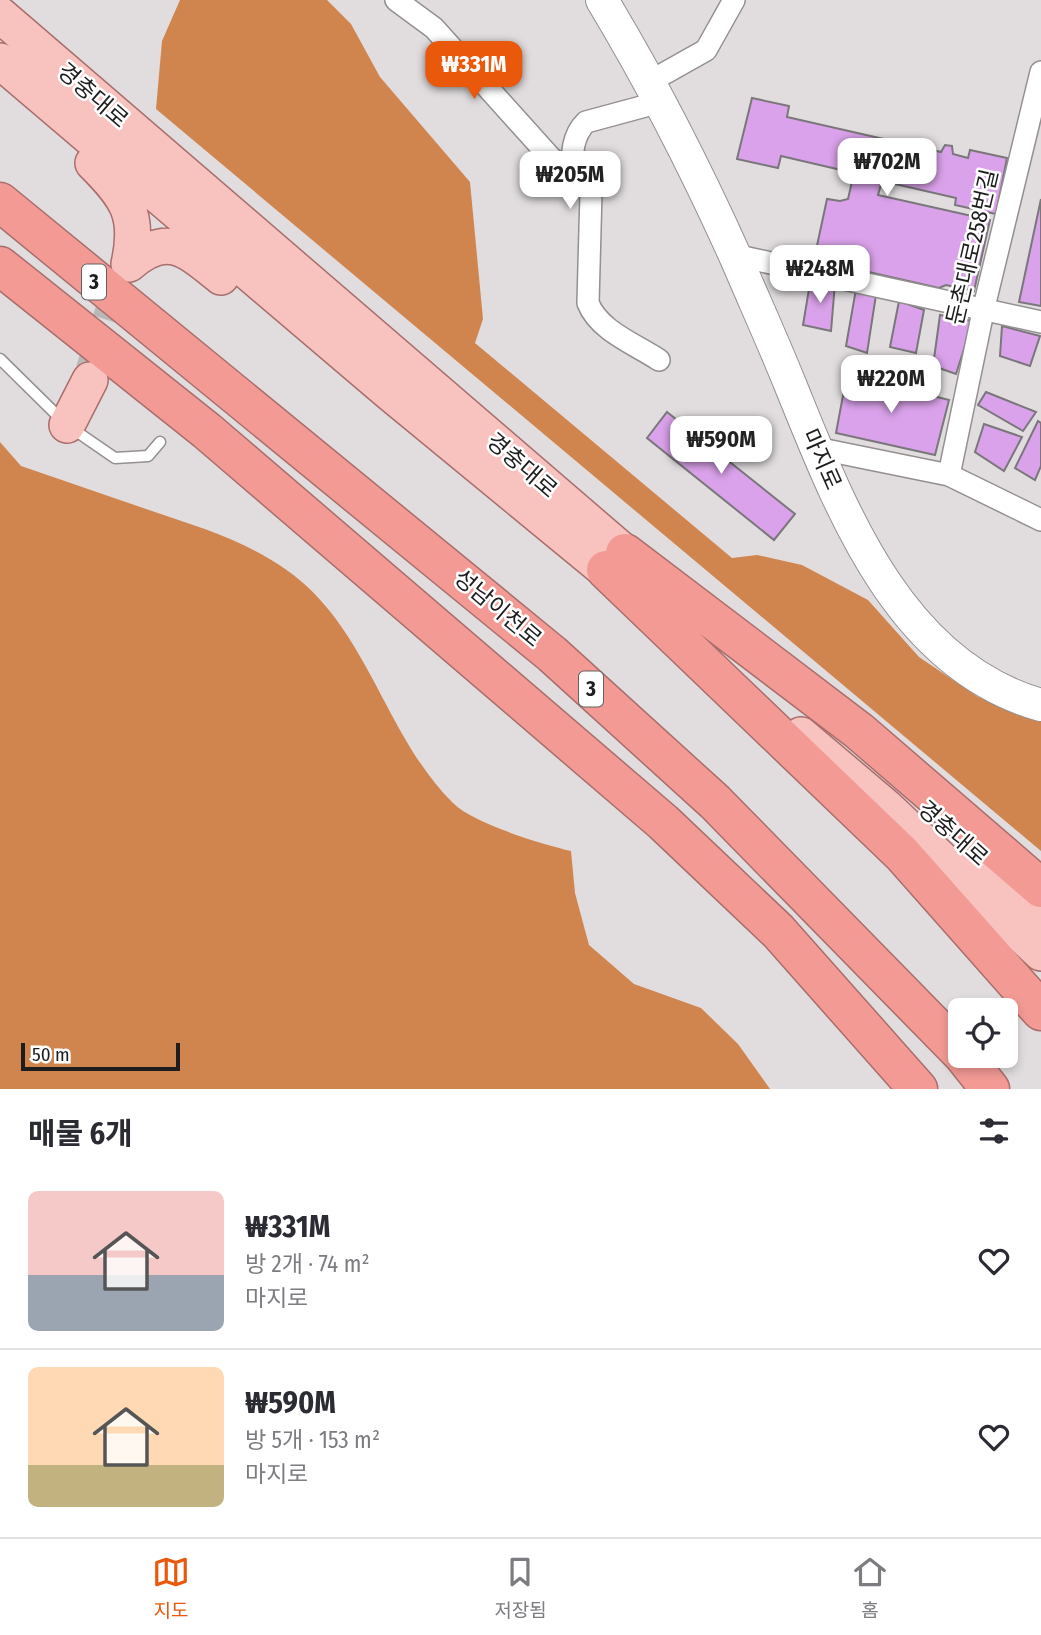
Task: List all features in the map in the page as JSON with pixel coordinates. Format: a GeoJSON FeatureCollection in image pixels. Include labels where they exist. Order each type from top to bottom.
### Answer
{"type":"FeatureCollection","features":[{"type":"Feature","properties":{"kind":"highway","name":"성남이천로"},"geometry":{"type":"LineString","coordinates":[[0,202],[552,654],[715,802],[948,1040]]}},
{"type":"Feature","properties":{"kind":"highway","name":"3"},"geometry":{"type":"LineString","coordinates":[[0,266],[207,431],[663,822],[778,931],[918,1089]]}},
{"type":"Feature","properties":{"kind":"highway"},"geometry":{"type":"LineString","coordinates":[[615,561],[859,731],[1041,888]]}},
{"type":"Feature","properties":{"kind":"highway"},"geometry":{"type":"LineString","coordinates":[[615,561],[902,854],[1041,1011]]}},
{"type":"Feature","properties":{"kind":"highway","name":"성남이천로"},"geometry":{"type":"LineString","coordinates":[[973,1068],[990,1089]]}},
{"type":"Feature","properties":{"kind":"main road","name":"마지로"},"geometry":{"type":"LineString","coordinates":[[602,0],[655,92],[734,255],[816,448],[868,559],[937,645],[965,668],[999,688],[1041,705]]}},
{"type":"Feature","properties":{"kind":"main road","name":"경충대로"},"geometry":{"type":"LineString","coordinates":[[0,15],[615,561],[887,807],[1041,953]]}},
{"type":"Feature","properties":{"kind":"main road","name":"경충대로"},"geometry":{"type":"LineString","coordinates":[[0,61],[390,393],[615,561],[966,842],[1041,918]]}},
{"type":"Feature","properties":{"kind":"main road"},"geometry":{"type":"LineString","coordinates":[[34,90],[66,136],[118,188],[129,208],[135,226],[129,264],[156,246],[171,246],[189,252],[285,328],[390,393]]}},
{"type":"Feature","properties":{"kind":"main road"},"geometry":{"type":"LineString","coordinates":[[67,425],[90,380]]}},
{"type":"Feature","properties":{"kind":"street"},"geometry":{"type":"LineString","coordinates":[[396,0],[434,28],[551,158],[587,183],[591,192],[588,303],[591,312],[611,330],[659,359]]}},
{"type":"Feature","properties":{"kind":"street"},"geometry":{"type":"LineString","coordinates":[[572,173],[572,148],[579,129],[586,122],[655,92],[706,50],[734,0]]}},
{"type":"Feature","properties":{"kind":"street","name":"둔촌대로258번길"},"geometry":{"type":"LineString","coordinates":[[949,475],[984,307],[1041,72]]}},
{"type":"Feature","properties":{"kind":"street"},"geometry":{"type":"LineString","coordinates":[[734,255],[984,307],[1041,322]]}},
{"type":"Feature","properties":{"kind":"street"},"geometry":{"type":"LineString","coordinates":[[816,448],[949,475],[1041,520]]}},
{"type":"Feature","properties":{"kind":"lane"},"geometry":{"type":"LineString","coordinates":[[0,359],[67,425],[115,458],[148,456],[160,442]]}},
{"type":"Feature","properties":{"kind":"shaded area"},"geometry":{"type":"Polygon","coordinates":[[[180,0],[327,0],[351,24],[380,77],[470,182],[483,319],[475,343],[732,558],[757,555],[802,565],[868,600],[919,657],[978,697],[1041,716],[1041,851],[156,109],[162,41],[180,0]]]}},
{"type":"Feature","properties":{"kind":"shaded area"},"geometry":{"type":"Polygon","coordinates":[[[0,442],[21,466],[222,536],[256,551],[288,571],[315,595],[338,622],[410,746],[430,776],[453,803],[492,826],[571,851],[575,893],[589,945],[634,984],[701,1008],[738,1044],[770,1089],[0,1089],[0,442]]]}},
{"type":"Feature","properties":{"kind":"building"},"geometry":{"type":"Polygon","coordinates":[[[752,98],[789,106],[787,117],[941,152],[945,145],[952,146],[953,154],[968,158],[970,150],[1007,158],[996,214],[955,205],[956,198],[882,181],[878,195],[990,220],[974,291],[946,285],[939,288],[829,263],[828,258],[815,255],[827,199],[848,199],[854,173],[781,156],[778,168],[737,159],[752,98]]]}},
{"type":"Feature","properties":{"kind":"building"},"geometry":{"type":"Polygon","coordinates":[[[1041,199],[1041,306],[1019,302],[1041,199]]]}},
{"type":"Feature","properties":{"kind":"building"},"geometry":{"type":"Polygon","coordinates":[[[811,277],[835,283],[831,331],[803,325],[811,277]]]}},
{"type":"Feature","properties":{"kind":"building"},"geometry":{"type":"Polygon","coordinates":[[[856,289],[876,295],[867,353],[846,346],[856,289]]]}},
{"type":"Feature","properties":{"kind":"building"},"geometry":{"type":"Polygon","coordinates":[[[899,301],[924,310],[916,353],[890,347],[899,301]]]}},
{"type":"Feature","properties":{"kind":"building"},"geometry":{"type":"Polygon","coordinates":[[[940,315],[973,321],[956,374],[933,366],[940,315]]]}},
{"type":"Feature","properties":{"kind":"building"},"geometry":{"type":"Polygon","coordinates":[[[1002,326],[1040,336],[1030,366],[1000,356],[1002,326]]]}},
{"type":"Feature","properties":{"kind":"building"},"geometry":{"type":"Polygon","coordinates":[[[847,374],[949,400],[935,455],[836,433],[847,374]]]}},
{"type":"Feature","properties":{"kind":"building"},"geometry":{"type":"Polygon","coordinates":[[[986,392],[1036,412],[1023,431],[978,405],[986,392]]]}},
{"type":"Feature","properties":{"kind":"building"},"geometry":{"type":"Polygon","coordinates":[[[667,412],[795,514],[774,540],[647,438],[667,412]]]}},
{"type":"Feature","properties":{"kind":"building"},"geometry":{"type":"Polygon","coordinates":[[[1038,421],[1041,423],[1041,466],[1035,480],[1015,468],[1038,421]]]}},
{"type":"Feature","properties":{"kind":"building"},"geometry":{"type":"Polygon","coordinates":[[[984,424],[1022,437],[1004,471],[975,452],[984,424]]]}},
{"type":"Feature","properties":{"kind":"tunnel"},"geometry":{"type":"LineString","coordinates":[[93,371],[126,271]]}}]}
